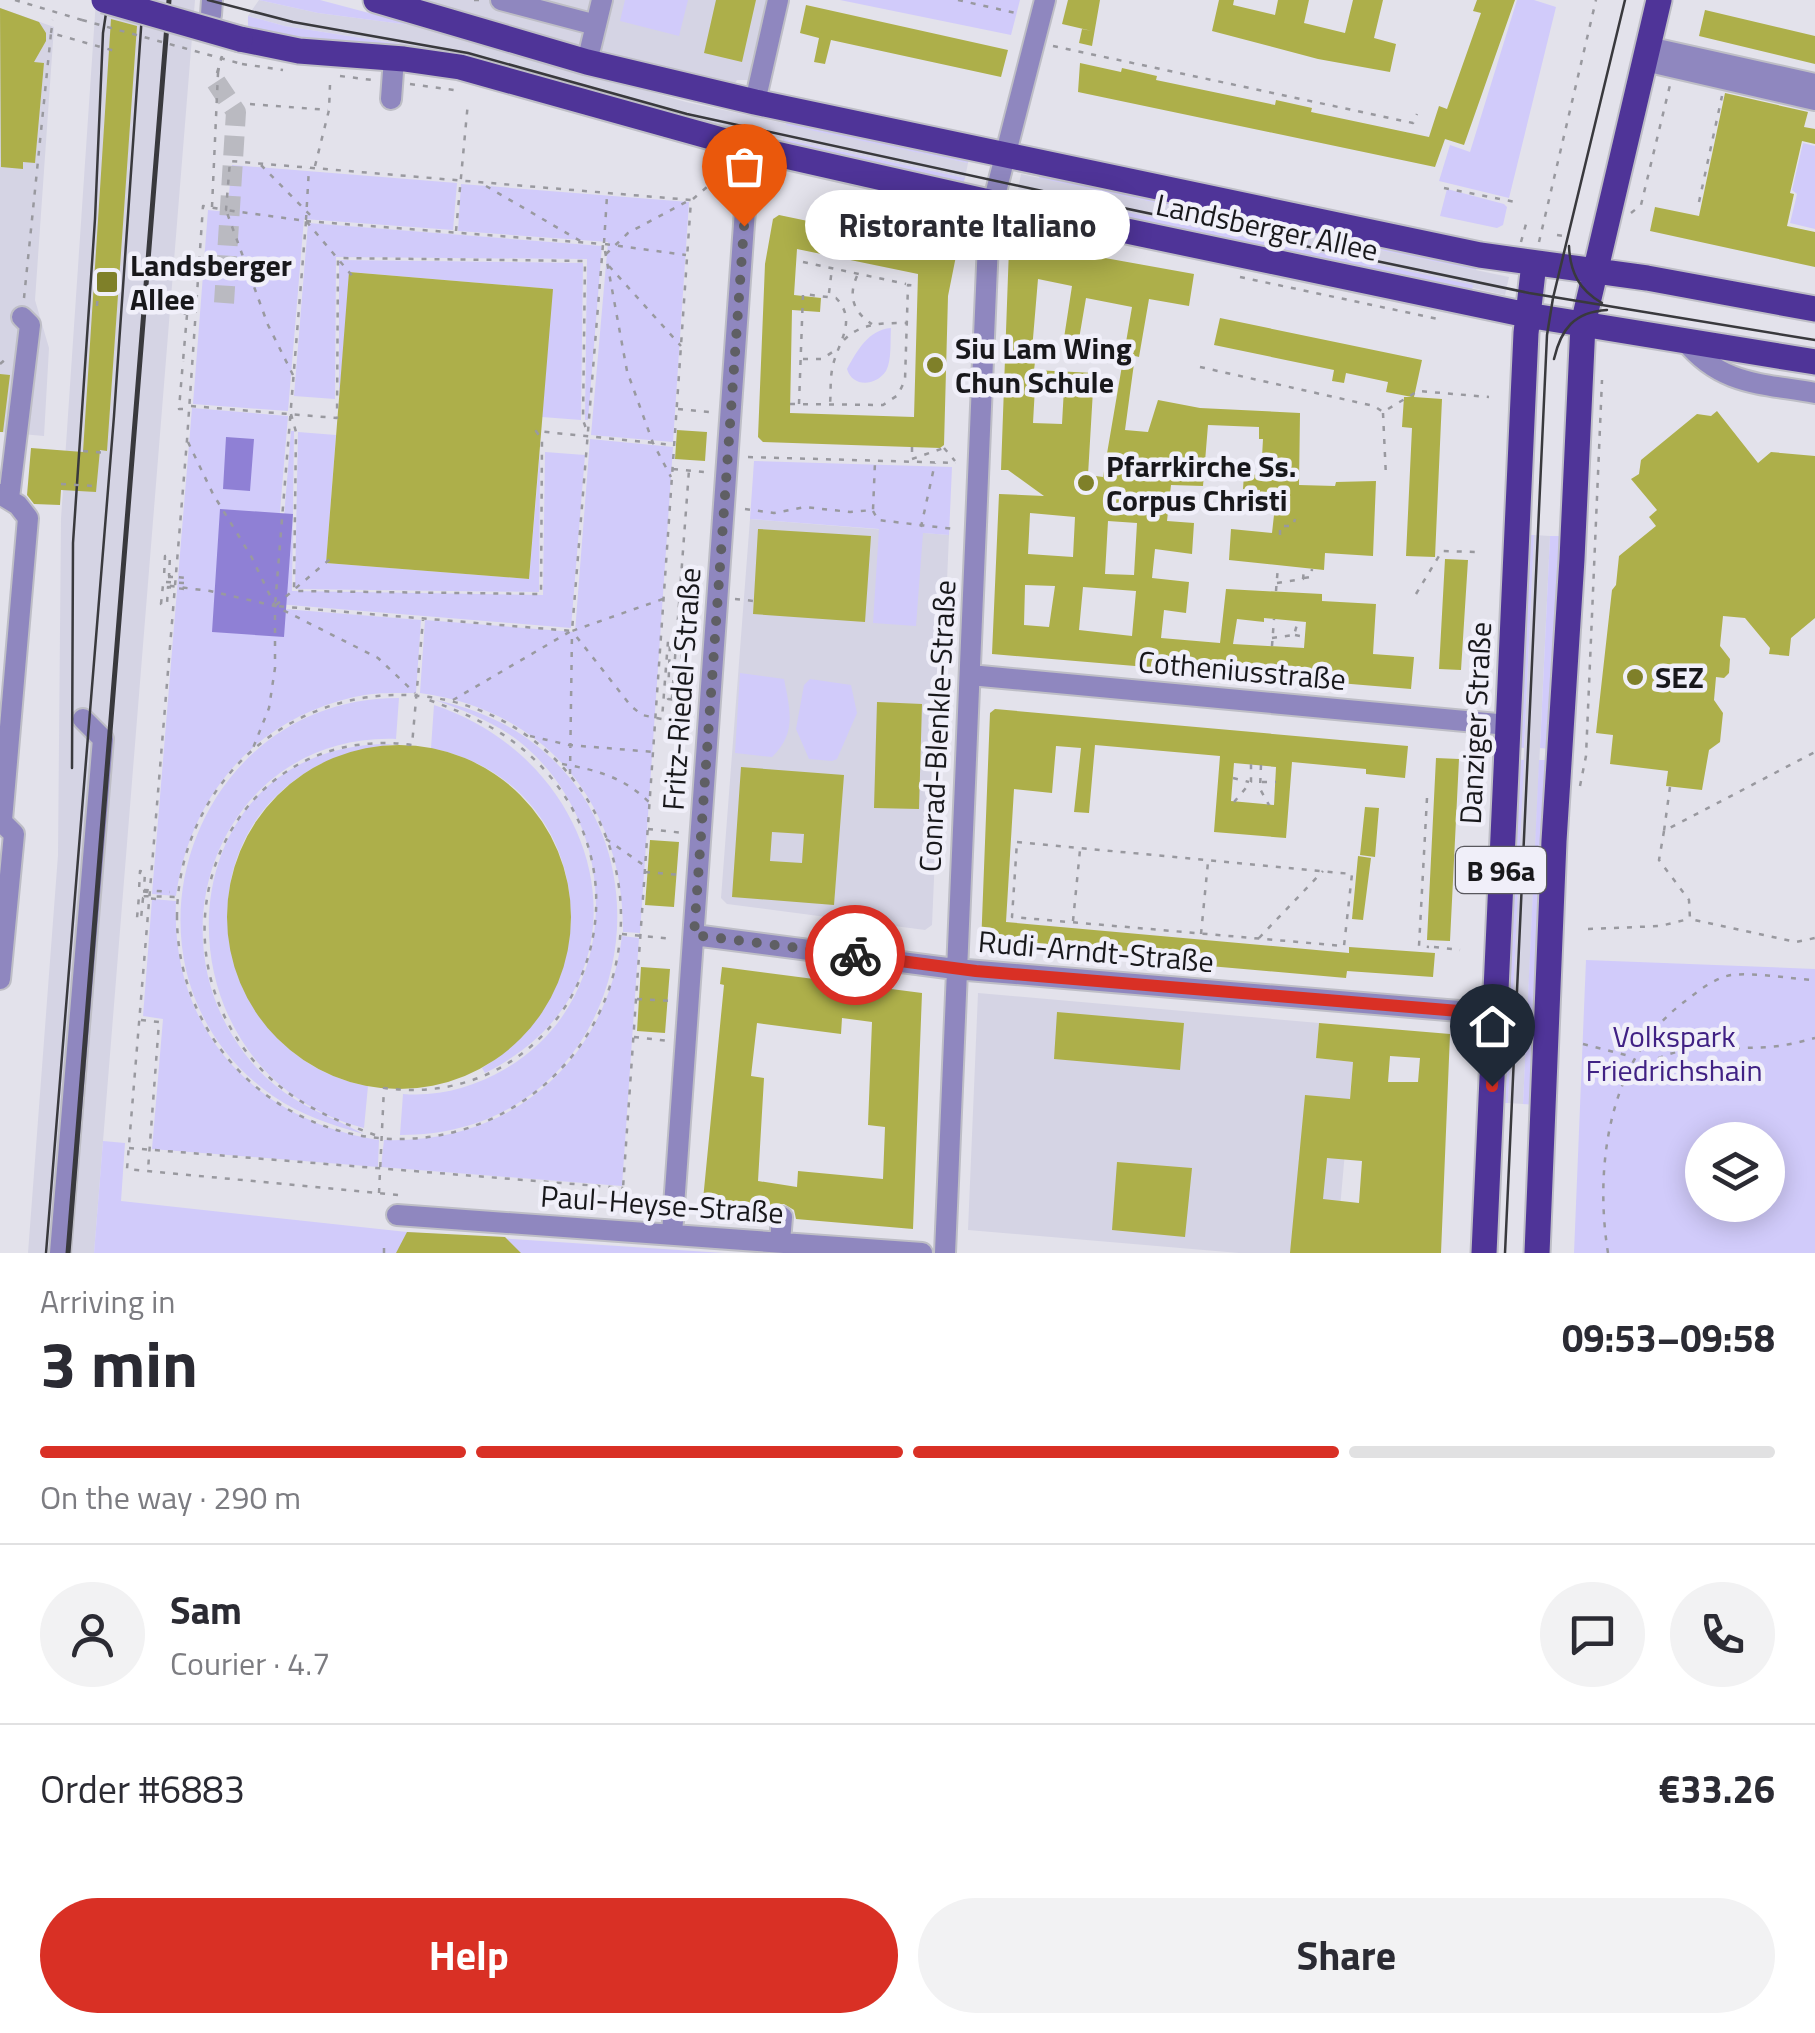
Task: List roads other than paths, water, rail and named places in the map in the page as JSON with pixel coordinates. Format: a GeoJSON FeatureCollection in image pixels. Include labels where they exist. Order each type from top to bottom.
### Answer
{"type":"FeatureCollection","features":[{"type":"Feature","properties":{"kind":"main road","name":"Landsberger Allee"},"geometry":{"type":"LineString","coordinates":[[104,0],[241,52],[299,51],[392,80],[460,67],[754,149],[993,203],[1527,316],[1815,362]]}},
{"type":"Feature","properties":{"kind":"main road","name":"Landsberger Allee"},"geometry":{"type":"LineString","coordinates":[[376,0],[587,62],[755,102],[1480,255],[1815,308]]}},
{"type":"Feature","properties":{"kind":"main road","name":"B 96a"},"geometry":{"type":"LineString","coordinates":[[1538,1253],[1554,842],[1582,324],[1659,0]]}},
{"type":"Feature","properties":{"kind":"main road","name":"B 96a"},"geometry":{"type":"LineString","coordinates":[[1527,316],[1534,262]]}},
{"type":"Feature","properties":{"kind":"main road","name":"Danziger Straße"},"geometry":{"type":"LineString","coordinates":[[1484,1253],[1527,316]]}},
{"type":"Feature","properties":{"kind":"street"},"geometry":{"type":"LineString","coordinates":[[501,0],[596,25]]}},
{"type":"Feature","properties":{"kind":"street"},"geometry":{"type":"LineString","coordinates":[[587,62],[602,0]]}},
{"type":"Feature","properties":{"kind":"street"},"geometry":{"type":"LineString","coordinates":[[755,102],[778,0]]}},
{"type":"Feature","properties":{"kind":"street","name":"Conrad-Blenkle-Straße"},"geometry":{"type":"LineString","coordinates":[[946,1253],[985,296],[993,203],[1045,0]]}},
{"type":"Feature","properties":{"kind":"street"},"geometry":{"type":"LineString","coordinates":[[1646,54],[1674,68],[1815,100]]}},
{"type":"Feature","properties":{"kind":"street"},"geometry":{"type":"LineString","coordinates":[[1646,54],[1815,84]]}},
{"type":"Feature","properties":{"kind":"street","name":"Fritz-Riedel-Straße"},"geometry":{"type":"LineString","coordinates":[[672,1234],[748,182],[754,149]]}},
{"type":"Feature","properties":{"kind":"street"},"geometry":{"type":"LineString","coordinates":[[0,979],[14,834],[1,820],[28,518],[4,496],[30,325],[22,317]]}},
{"type":"Feature","properties":{"kind":"street"},"geometry":{"type":"LineString","coordinates":[[1685,341],[1716,372],[1730,378],[1815,393]]}},
{"type":"Feature","properties":{"kind":"street","name":"Cotheniusstraße"},"geometry":{"type":"LineString","coordinates":[[970,675],[1508,726]]}},
{"type":"Feature","properties":{"kind":"street"},"geometry":{"type":"LineString","coordinates":[[60,1253],[103,739],[84,718]]}},
{"type":"Feature","properties":{"kind":"street","name":"Rudi-Arndt-Straße"},"geometry":{"type":"LineString","coordinates":[[694,935],[955,969],[1495,1014]]}},
{"type":"Feature","properties":{"kind":"street","name":"Paul-Heyse-Straße"},"geometry":{"type":"LineString","coordinates":[[397,1216],[922,1253]]}},
{"type":"Feature","properties":{"kind":"street"},"geometry":{"type":"LineString","coordinates":[[780,1242],[782,1218]]}},
{"type":"Feature","properties":{"kind":"tunnel"},"geometry":{"type":"LineString","coordinates":[[216,82],[236,112],[224,303]]}},
{"type":"Feature","properties":{"kind":"tram line"},"geometry":{"type":"LineString","coordinates":[[72,768],[73,543],[108,0]]}},
{"type":"Feature","properties":{"kind":"tram line"},"geometry":{"type":"LineString","coordinates":[[46,1253],[114,416],[143,0]]}},
{"type":"Feature","properties":{"kind":"tram line"},"geometry":{"type":"LineString","coordinates":[[208,0],[293,22],[468,53],[687,114],[1047,192],[1529,293],[1815,340]]}},
{"type":"Feature","properties":{"kind":"tram line"},"geometry":{"type":"LineString","coordinates":[[1505,1253],[1547,335],[1625,0]]}},
{"type":"Feature","properties":{"kind":"tram line"},"geometry":{"type":"LineString","coordinates":[[1569,246],[1577,279],[1602,303]]}},
{"type":"Feature","properties":{"kind":"tram line"},"geometry":{"type":"LineString","coordinates":[[1554,359],[1571,324],[1586,314],[1607,310]]}},
{"type":"Feature","properties":{"kind":"railway"},"geometry":{"type":"LineString","coordinates":[[68,1253],[169,0]]}},
{"type":"Feature","properties":{"kind":"place","name":"Ristorante Italiano"},"geometry":{"type":"Point","coordinates":[744,226]}},
{"type":"Feature","properties":{"kind":"place","name":"Landsberger Allee"},"geometry":{"type":"Point","coordinates":[107,282]}},
{"type":"Feature","properties":{"kind":"place","name":"Siu Lam Wing Chun Schule"},"geometry":{"type":"Point","coordinates":[935,365]}},
{"type":"Feature","properties":{"kind":"place","name":"Pfarrkirche Ss. Corpus Christi"},"geometry":{"type":"Point","coordinates":[1086,483]}},
{"type":"Feature","properties":{"kind":"place","name":"SEZ"},"geometry":{"type":"Point","coordinates":[1635,677]}},
{"type":"Feature","properties":{"kind":"park label","name":"Volkspark Friedrichshain"},"geometry":{"type":"Point","coordinates":[1674,1053]}}]}
